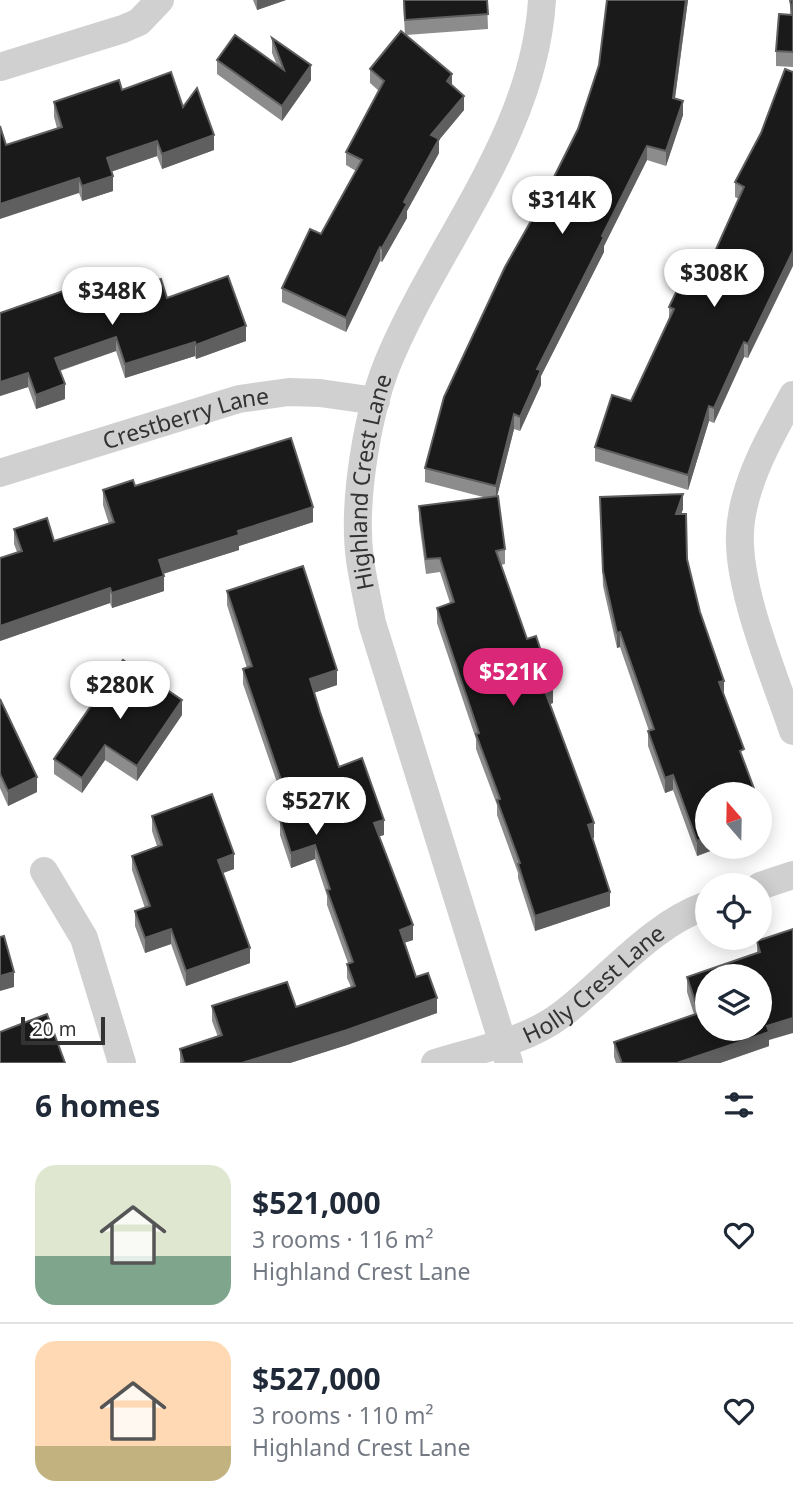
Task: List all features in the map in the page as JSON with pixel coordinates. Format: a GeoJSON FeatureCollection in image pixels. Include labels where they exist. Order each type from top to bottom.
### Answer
{"type":"FeatureCollection","features":[{"type":"Feature","properties":{"kind":"street"},"geometry":{"type":"LineString","coordinates":[[0,68],[123,29],[139,22],[160,0]]}},
{"type":"Feature","properties":{"kind":"street","name":"Highland Crest Lane"},"geometry":{"type":"LineString","coordinates":[[506,1053],[372,622],[359,558],[359,501],[364,451],[391,354],[507,134],[529,76],[538,40],[541,0]]}},
{"type":"Feature","properties":{"kind":"street","name":"Crestberry Lane"},"geometry":{"type":"LineString","coordinates":[[0,473],[239,399],[289,392],[320,393],[376,401]]}},
{"type":"Feature","properties":{"kind":"street"},"geometry":{"type":"LineString","coordinates":[[793,396],[763,452],[748,488],[740,545],[745,582],[793,731]]}},
{"type":"Feature","properties":{"kind":"street"},"geometry":{"type":"LineString","coordinates":[[44,871],[84,938],[122,1063]]}},
{"type":"Feature","properties":{"kind":"street"},"geometry":{"type":"LineString","coordinates":[[772,882],[793,875]]}},
{"type":"Feature","properties":{"kind":"street","name":"Holly Crest Lane"},"geometry":{"type":"LineString","coordinates":[[435,1063],[506,1053],[528,1034],[559,1016],[668,925],[695,911]]}},
{"type":"Feature","properties":{"kind":"building"},"geometry":{"type":"Polygon","coordinates":[[[404,0],[487,0],[488,14],[405,20],[404,0]]]}},
{"type":"Feature","properties":{"kind":"building"},"geometry":{"type":"Polygon","coordinates":[[[607,0],[686,0],[673,98],[683,101],[666,151],[647,146],[537,369],[541,370],[520,417],[514,414],[496,486],[425,468],[444,397],[505,267],[578,129],[599,65],[607,0]]]}},
{"type":"Feature","properties":{"kind":"building"},"geometry":{"type":"Polygon","coordinates":[[[779,14],[793,15],[793,52],[776,51],[779,14]]]}},
{"type":"Feature","properties":{"kind":"building"},"geometry":{"type":"Polygon","coordinates":[[[401,31],[452,74],[447,81],[464,96],[431,135],[439,139],[404,202],[407,204],[382,248],[380,247],[346,318],[282,288],[310,229],[321,234],[362,160],[346,152],[384,81],[370,69],[401,31]]]}},
{"type":"Feature","properties":{"kind":"building"},"geometry":{"type":"Polygon","coordinates":[[[235,35],[284,70],[272,38],[311,65],[282,106],[217,60],[235,35]]]}},
{"type":"Feature","properties":{"kind":"building"},"geometry":{"type":"Polygon","coordinates":[[[785,69],[793,72],[793,251],[748,344],[744,342],[714,408],[709,406],[688,475],[595,447],[612,395],[631,401],[674,309],[669,307],[692,259],[708,267],[744,187],[735,182],[761,133],[785,69]]]}},
{"type":"Feature","properties":{"kind":"building"},"geometry":{"type":"Polygon","coordinates":[[[171,72],[183,107],[197,88],[214,135],[162,154],[157,141],[107,158],[113,176],[82,186],[79,178],[0,204],[0,126],[6,145],[62,127],[54,102],[119,80],[122,90],[171,72]]]}},
{"type":"Feature","properties":{"kind":"building"},"geometry":{"type":"Polygon","coordinates":[[[228,276],[246,326],[196,345],[195,342],[125,364],[116,337],[55,358],[65,384],[36,395],[28,373],[0,382],[0,313],[69,289],[75,304],[161,279],[167,298],[228,276]]]}},
{"type":"Feature","properties":{"kind":"building"},"geometry":{"type":"Polygon","coordinates":[[[291,438],[313,507],[238,531],[239,535],[159,560],[164,576],[112,593],[110,588],[0,626],[0,558],[22,551],[14,529],[47,518],[54,541],[114,522],[103,490],[133,480],[135,486],[291,438]]]}},
{"type":"Feature","properties":{"kind":"building"},"geometry":{"type":"Polygon","coordinates":[[[683,494],[676,514],[686,514],[687,559],[700,612],[724,681],[719,682],[744,749],[740,751],[752,782],[695,782],[695,836],[673,775],[665,778],[648,731],[654,729],[620,632],[617,633],[603,571],[600,497],[683,494]]]}},
{"type":"Feature","properties":{"kind":"building"},"geometry":{"type":"Polygon","coordinates":[[[498,496],[505,549],[496,551],[527,639],[536,636],[553,688],[545,691],[594,823],[588,825],[610,892],[535,916],[518,864],[520,863],[497,800],[500,799],[476,734],[479,733],[437,608],[454,602],[440,558],[426,559],[419,506],[498,496]]]}},
{"type":"Feature","properties":{"kind":"building"},"geometry":{"type":"Polygon","coordinates":[[[303,566],[337,670],[310,679],[320,712],[339,767],[362,758],[384,820],[374,823],[413,925],[400,930],[416,977],[428,973],[437,998],[242,1063],[184,1063],[180,1049],[222,1035],[212,1006],[287,982],[296,1007],[355,986],[347,964],[353,962],[327,890],[330,889],[315,845],[291,853],[280,820],[293,815],[243,669],[252,666],[227,591],[303,566]]]}},
{"type":"Feature","properties":{"kind":"building"},"geometry":{"type":"Polygon","coordinates":[[[123,660],[182,700],[137,766],[105,745],[82,778],[54,759],[123,660]]]}},
{"type":"Feature","properties":{"kind":"building"},"geometry":{"type":"Polygon","coordinates":[[[0,699],[37,777],[8,791],[0,774],[0,699]]]}},
{"type":"Feature","properties":{"kind":"building"},"geometry":{"type":"Polygon","coordinates":[[[212,794],[234,854],[218,860],[250,948],[186,971],[171,929],[145,938],[135,911],[150,906],[132,856],[162,845],[152,816],[212,794]]]}},
{"type":"Feature","properties":{"kind":"building"},"geometry":{"type":"Polygon","coordinates":[[[793,929],[793,1018],[772,1024],[772,964],[725,964],[772,950],[772,936],[793,929]]]}},
{"type":"Feature","properties":{"kind":"building"},"geometry":{"type":"Polygon","coordinates":[[[4,936],[14,972],[0,976],[0,937],[4,936]]]}},
{"type":"Feature","properties":{"kind":"building"},"geometry":{"type":"Polygon","coordinates":[[[695,974],[695,1001],[687,977],[695,974]]]}},
{"type":"Feature","properties":{"kind":"building"},"geometry":{"type":"Polygon","coordinates":[[[47,1014],[65,1063],[0,1063],[0,1032],[47,1014]]]}},
{"type":"Feature","properties":{"kind":"building"},"geometry":{"type":"Polygon","coordinates":[[[695,1014],[695,1041],[742,1041],[677,1063],[622,1063],[614,1042],[695,1014]]]}}]}
